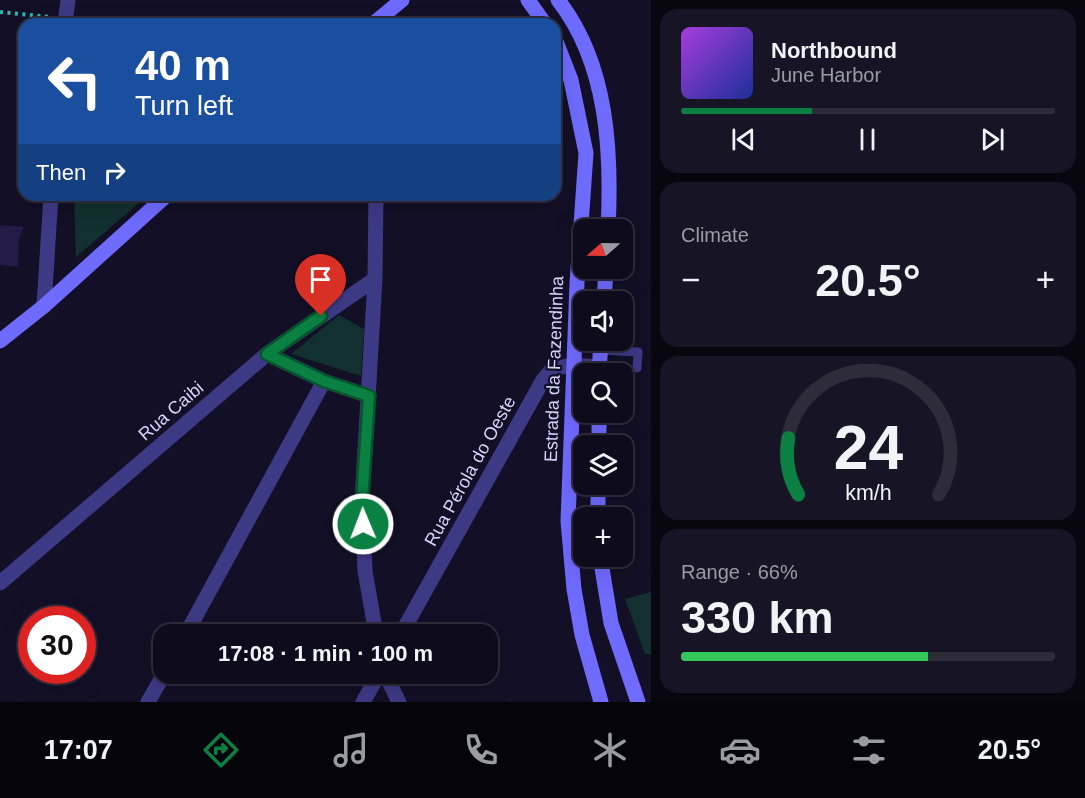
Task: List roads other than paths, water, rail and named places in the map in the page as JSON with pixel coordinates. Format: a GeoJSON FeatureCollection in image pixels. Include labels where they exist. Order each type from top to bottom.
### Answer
{"type":"FeatureCollection","features":[{"type":"Feature","properties":{"kind":"main road"},"geometry":{"type":"LineString","coordinates":[[380,18],[402,0]]}},
{"type":"Feature","properties":{"kind":"main road"},"geometry":{"type":"LineString","coordinates":[[528,0],[540,18]]}},
{"type":"Feature","properties":{"kind":"main road"},"geometry":{"type":"LineString","coordinates":[[558,0],[583,42],[598,84],[609,145],[608,219]]}},
{"type":"Feature","properties":{"kind":"main road","name":"Estrada da Fazendinha"},"geometry":{"type":"LineString","coordinates":[[561,54],[571,80],[586,153],[573,363]]}},
{"type":"Feature","properties":{"kind":"main road"},"geometry":{"type":"LineString","coordinates":[[0,341],[44,306],[160,201]]}},
{"type":"Feature","properties":{"kind":"main road","name":"Estrada da Fazendinha"},"geometry":{"type":"LineString","coordinates":[[573,365],[569,532],[574,589],[582,635],[601,702]]}},
{"type":"Feature","properties":{"kind":"main road"},"geometry":{"type":"LineString","coordinates":[[602,567],[611,623],[638,702]]}},
{"type":"Feature","properties":{"kind":"street"},"geometry":{"type":"LineString","coordinates":[[65,18],[68,0]]}},
{"type":"Feature","properties":{"kind":"street"},"geometry":{"type":"LineString","coordinates":[[44,306],[51,201]]}},
{"type":"Feature","properties":{"kind":"street"},"geometry":{"type":"LineString","coordinates":[[374,624],[365,571],[362,501],[375,279],[376,201]]}},
{"type":"Feature","properties":{"kind":"street","name":"Rua Caibi"},"geometry":{"type":"LineString","coordinates":[[0,583],[267,354],[375,279]]}},
{"type":"Feature","properties":{"kind":"street"},"geometry":{"type":"LineString","coordinates":[[267,354],[324,381],[369,396]]}},
{"type":"Feature","properties":{"kind":"street","name":"Rua Pérola do Oeste"},"geometry":{"type":"LineString","coordinates":[[407,624],[543,380],[552,369],[573,365]]}},
{"type":"Feature","properties":{"kind":"street"},"geometry":{"type":"LineString","coordinates":[[191,624],[324,381]]}},
{"type":"Feature","properties":{"kind":"street"},"geometry":{"type":"LineString","coordinates":[[148,702],[158,684]]}},
{"type":"Feature","properties":{"kind":"street"},"geometry":{"type":"LineString","coordinates":[[363,702],[373,684]]}},
{"type":"Feature","properties":{"kind":"street"},"geometry":{"type":"LineString","coordinates":[[390,684],[399,702]]}},
{"type":"Feature","properties":{"kind":"lane"},"geometry":{"type":"LineString","coordinates":[[633,351],[639,352],[638,368]]}}]}
